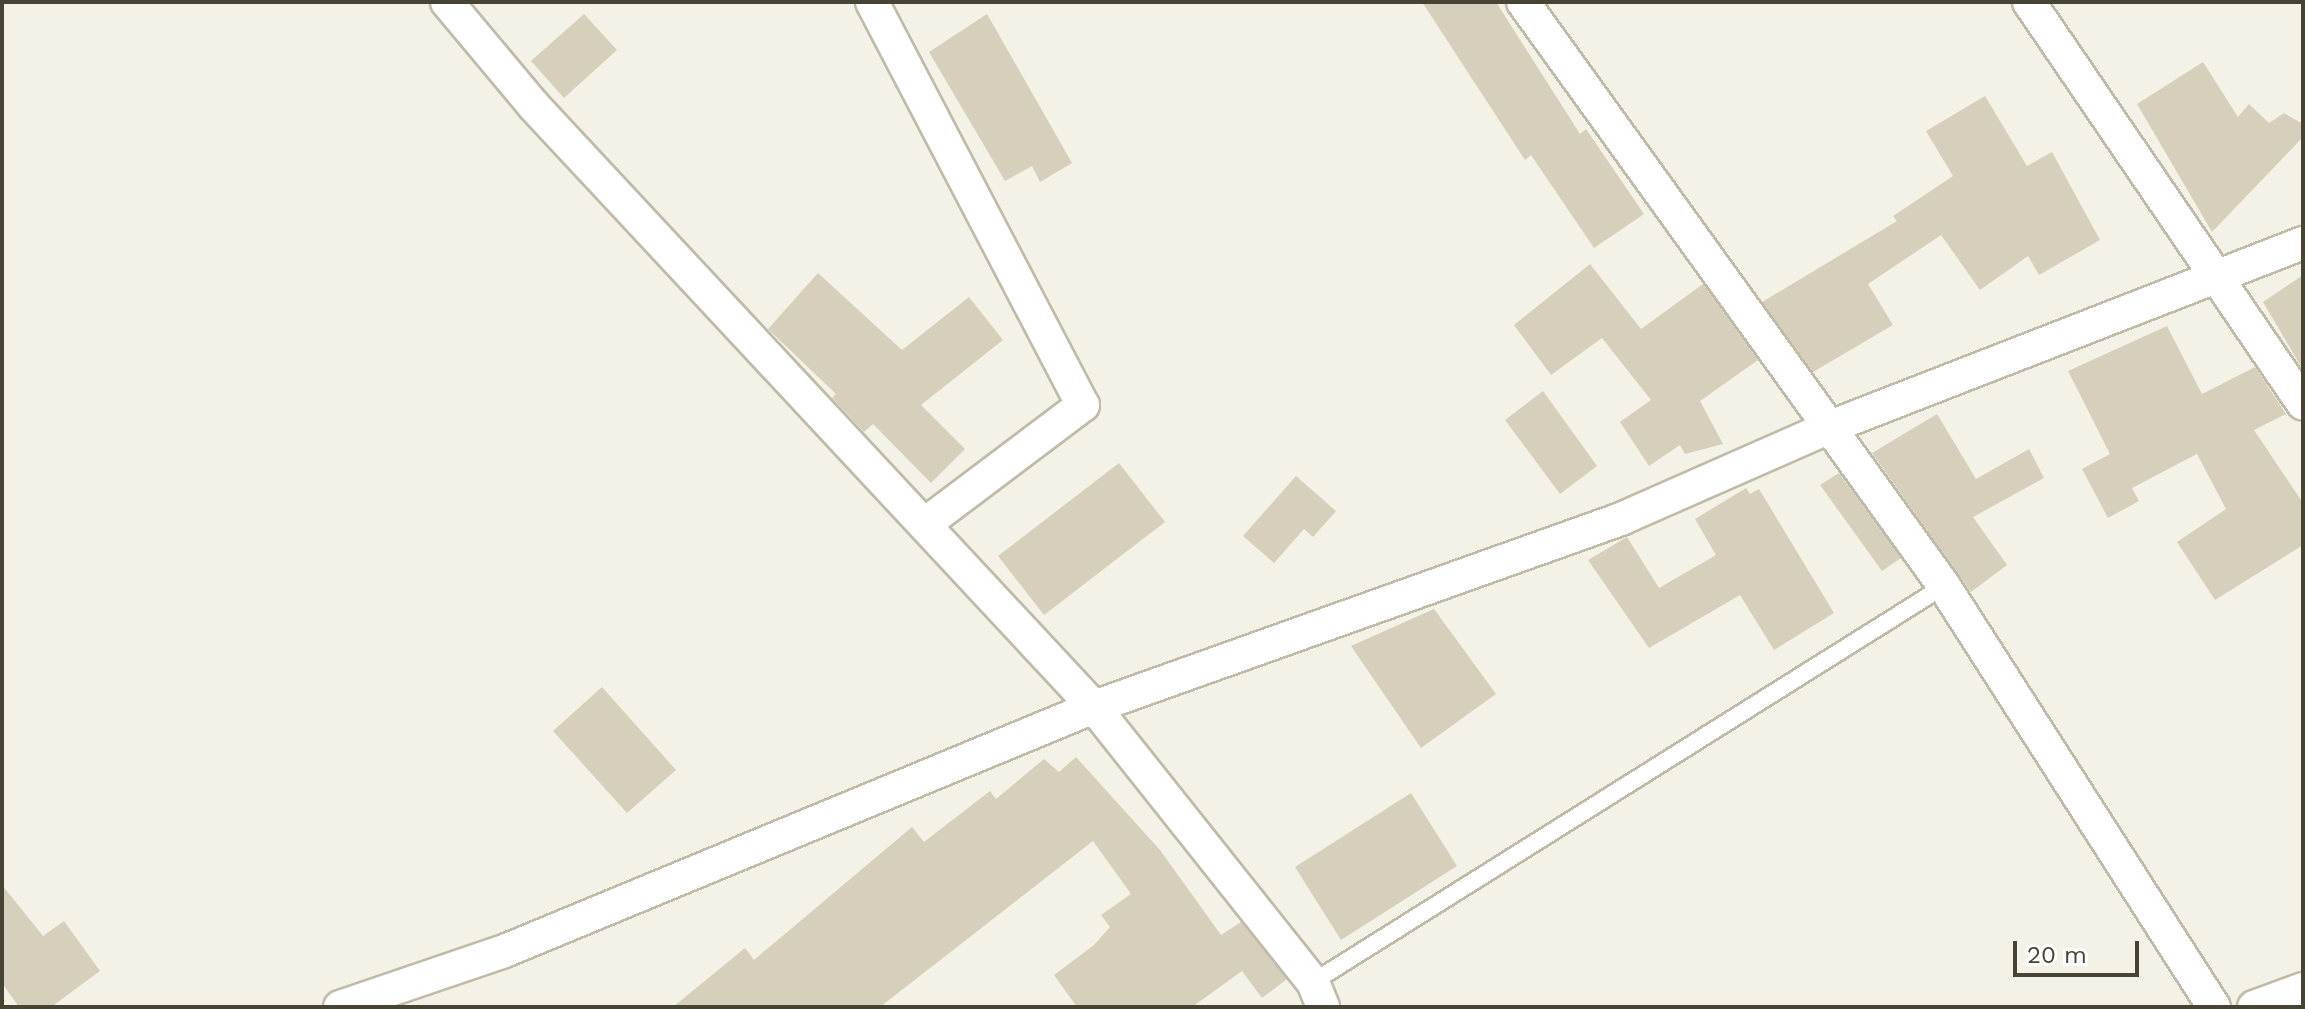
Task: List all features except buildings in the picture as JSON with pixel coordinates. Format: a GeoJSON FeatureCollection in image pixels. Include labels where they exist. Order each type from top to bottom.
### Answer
{"type":"FeatureCollection","features":[{"type":"Feature","properties":{"kind":"street"},"geometry":{"type":"LineString","coordinates":[[447,2],[858,459],[928,522],[1094,707],[1318,994]]}},
{"type":"Feature","properties":{"kind":"street"},"geometry":{"type":"LineString","coordinates":[[872,2],[1083,405],[928,522]]}},
{"type":"Feature","properties":{"kind":"street"},"geometry":{"type":"LineString","coordinates":[[1523,2],[1944,586],[2214,1007]]}},
{"type":"Feature","properties":{"kind":"street"},"geometry":{"type":"LineString","coordinates":[[2029,2],[2220,275],[2303,404]]}},
{"type":"Feature","properties":{"kind":"street"},"geometry":{"type":"LineString","coordinates":[[340,1007],[516,946],[1094,707],[1621,519],[1830,427],[2303,243]]}},
{"type":"Feature","properties":{"kind":"street"},"geometry":{"type":"LineString","coordinates":[[2254,1007],[2303,989]]}},
{"type":"Feature","properties":{"kind":"lane"},"geometry":{"type":"LineString","coordinates":[[1318,994],[1944,586]]}}]}
